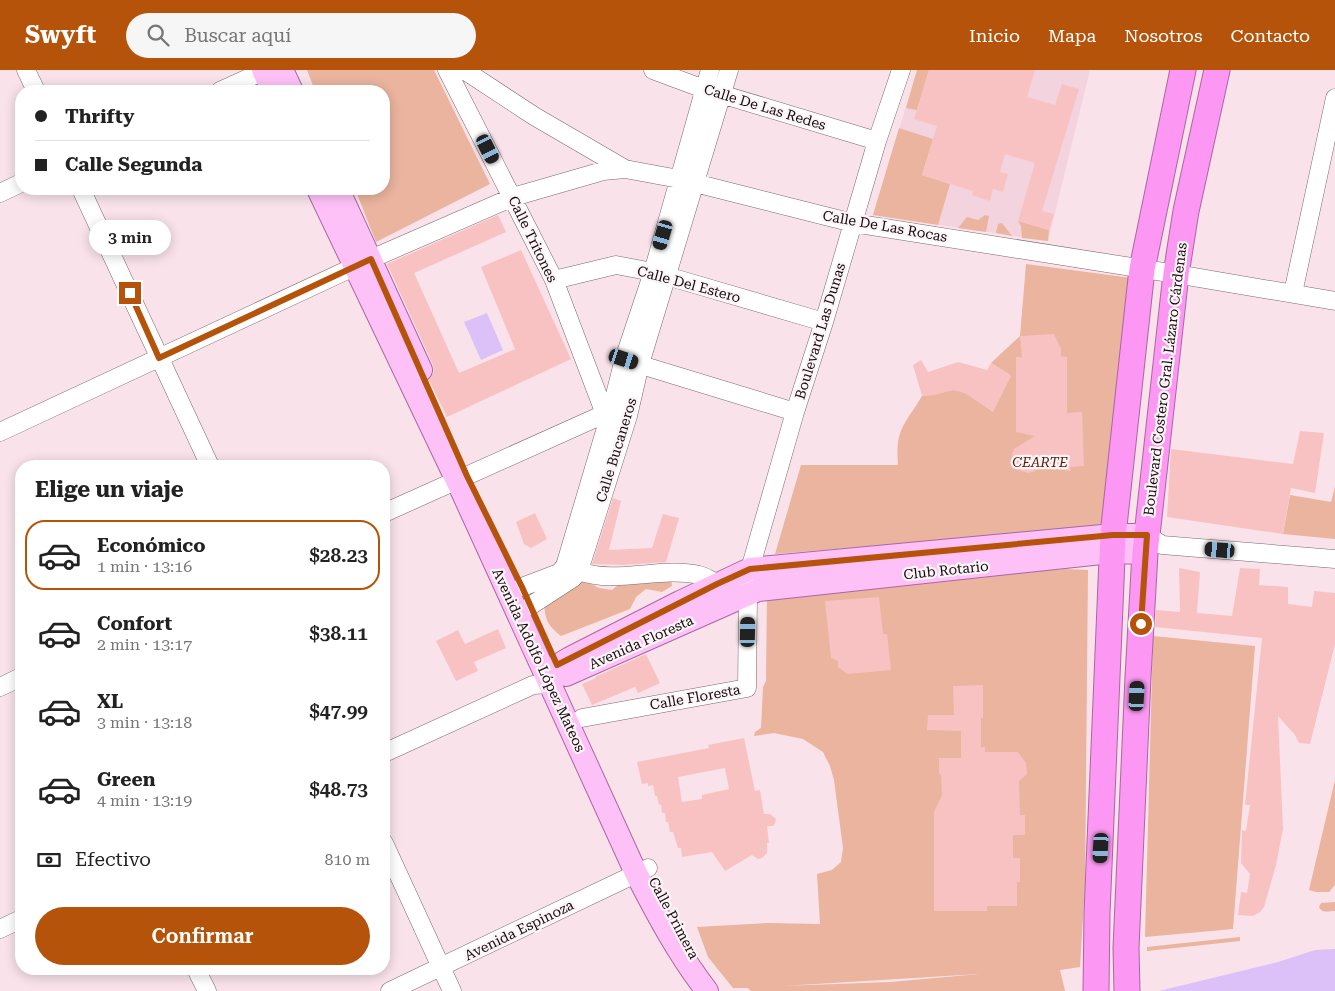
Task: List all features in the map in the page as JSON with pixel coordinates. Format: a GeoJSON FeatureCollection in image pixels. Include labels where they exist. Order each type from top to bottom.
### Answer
{"type":"FeatureCollection","features":[{"type":"Feature","properties":{"kind":"highway"},"geometry":{"type":"LineString","coordinates":[[1096,983],[1112,543],[1142,268],[1183,70]]}},
{"type":"Feature","properties":{"kind":"highway","name":"Boulevard Costero Gral. Lázaro Cárdenas"},"geometry":{"type":"LineString","coordinates":[[1126,982],[1138,677],[1176,274],[1186,211],[1217,70]]}},
{"type":"Feature","properties":{"kind":"main road"},"geometry":{"type":"LineString","coordinates":[[270,74],[284,85]]}},
{"type":"Feature","properties":{"kind":"main road","name":"Avenida Adolfo López Mateos"},"geometry":{"type":"LineString","coordinates":[[322,195],[363,263]]}},
{"type":"Feature","properties":{"kind":"main road","name":"Avenida Adolfo López Mateos"},"geometry":{"type":"LineString","coordinates":[[340,195],[363,263],[462,478],[550,677],[642,871]]}},
{"type":"Feature","properties":{"kind":"main road","name":"Avenida Adolfo López Mateos"},"geometry":{"type":"LineString","coordinates":[[462,478],[526,596],[550,677],[582,718],[642,871]]}},
{"type":"Feature","properties":{"kind":"main road","name":"Club Rotario"},"geometry":{"type":"LineString","coordinates":[[750,569],[1112,543],[1152,544]]}},
{"type":"Feature","properties":{"kind":"main road","name":"Club Rotario"},"geometry":{"type":"LineString","coordinates":[[748,595],[758,590],[1112,543]]}},
{"type":"Feature","properties":{"kind":"main road","name":"Avenida Floresta"},"geometry":{"type":"LineString","coordinates":[[550,677],[680,602],[750,569]]}},
{"type":"Feature","properties":{"kind":"main road","name":"Avenida Floresta"},"geometry":{"type":"LineString","coordinates":[[550,677],[748,595]]}},
{"type":"Feature","properties":{"kind":"main road","name":"Calle Primera"},"geometry":{"type":"LineString","coordinates":[[642,871],[677,938],[710,979],[706,991]]}},
{"type":"Feature","properties":{"kind":"street"},"geometry":{"type":"LineString","coordinates":[[26,70],[33,85]]}},
{"type":"Feature","properties":{"kind":"street","name":"Calle Tritones"},"geometry":{"type":"LineString","coordinates":[[447,70],[554,280],[615,413]]}},
{"type":"Feature","properties":{"kind":"street","name":"Calle De Las Rocas"},"geometry":{"type":"LineString","coordinates":[[464,70],[534,116],[625,169],[687,181],[853,223],[1142,268],[1335,301]]}},
{"type":"Feature","properties":{"kind":"street","name":"Calle De Las Redes"},"geometry":{"type":"LineString","coordinates":[[653,70],[722,95],[877,141]]}},
{"type":"Feature","properties":{"kind":"street","name":"Calle Bucaneros"},"geometry":{"type":"LineString","coordinates":[[687,181],[704,89],[710,70]]}},
{"type":"Feature","properties":{"kind":"street","name":"Calle Bucaneros"},"geometry":{"type":"LineString","coordinates":[[526,596],[559,573],[565,566],[632,362],[687,181],[722,95],[730,70]]}},
{"type":"Feature","properties":{"kind":"street","name":"Boulevard Las Dunas"},"geometry":{"type":"LineString","coordinates":[[748,595],[750,569],[795,412],[824,322],[877,141],[901,70]]}},
{"type":"Feature","properties":{"kind":"street"},"geometry":{"type":"LineString","coordinates":[[238,85],[270,74]]}},
{"type":"Feature","properties":{"kind":"street"},"geometry":{"type":"LineString","coordinates":[[1293,293],[1335,98]]}},
{"type":"Feature","properties":{"kind":"street"},"geometry":{"type":"LineString","coordinates":[[0,432],[363,263],[512,197],[603,171],[625,169]]}},
{"type":"Feature","properties":{"kind":"street"},"geometry":{"type":"LineString","coordinates":[[0,192],[15,186]]}},
{"type":"Feature","properties":{"kind":"street"},"geometry":{"type":"LineString","coordinates":[[84,195],[207,460]]}},
{"type":"Feature","properties":{"kind":"street","name":"Calle Del Estero"},"geometry":{"type":"LineString","coordinates":[[554,280],[616,265],[659,275],[824,322]]}},
{"type":"Feature","properties":{"kind":"street"},"geometry":{"type":"LineString","coordinates":[[632,362],[795,412]]}},
{"type":"Feature","properties":{"kind":"street"},"geometry":{"type":"LineString","coordinates":[[390,510],[615,413]]}},
{"type":"Feature","properties":{"kind":"street","name":"Calle Bucaneros"},"geometry":{"type":"LineString","coordinates":[[579,572],[615,413]]}},
{"type":"Feature","properties":{"kind":"street"},"geometry":{"type":"LineString","coordinates":[[1152,544],[1335,559]]}},
{"type":"Feature","properties":{"kind":"street"},"geometry":{"type":"LineString","coordinates":[[526,596],[573,578],[579,572],[592,576],[677,573],[700,575],[717,584]]}},
{"type":"Feature","properties":{"kind":"street"},"geometry":{"type":"LineString","coordinates":[[677,573],[680,602]]}},
{"type":"Feature","properties":{"kind":"street","name":"Calle Floresta"},"geometry":{"type":"LineString","coordinates":[[582,718],[747,688],[748,595]]}},
{"type":"Feature","properties":{"kind":"street","name":"Avenida Floresta"},"geometry":{"type":"LineString","coordinates":[[390,750],[550,677]]}},
{"type":"Feature","properties":{"kind":"street"},"geometry":{"type":"LineString","coordinates":[[0,687],[15,680]]}},
{"type":"Feature","properties":{"kind":"street"},"geometry":{"type":"LineString","coordinates":[[390,856],[452,991]]}},
{"type":"Feature","properties":{"kind":"street","name":"Avenida Espinoza"},"geometry":{"type":"LineString","coordinates":[[390,991],[642,871]]}},
{"type":"Feature","properties":{"kind":"street"},"geometry":{"type":"LineString","coordinates":[[0,929],[15,922]]}},
{"type":"Feature","properties":{"kind":"street"},"geometry":{"type":"LineString","coordinates":[[199,975],[207,991]]}},
{"type":"Feature","properties":{"kind":"shaded area"},"geometry":{"type":"Polygon","coordinates":[[[917,70],[1090,70],[1048,241],[873,215],[917,70]]]}},
{"type":"Feature","properties":{"kind":"shaded area"},"geometry":{"type":"Polygon","coordinates":[[[487,313],[503,350],[481,360],[464,322],[487,313]]]}},
{"type":"Feature","properties":{"kind":"shaded area"},"geometry":{"type":"Polygon","coordinates":[[[1335,949],[1335,991],[1159,991],[1278,962],[1315,950],[1335,949]]]}},
{"type":"Feature","properties":{"kind":"green space"},"geometry":{"type":"Polygon","coordinates":[[[307,70],[434,70],[490,184],[376,242],[357,195],[390,195],[390,85],[313,85],[307,70]]]}},
{"type":"Feature","properties":{"kind":"green space"},"geometry":{"type":"Polygon","coordinates":[[[917,70],[929,70],[917,110],[906,108],[917,70]]]}},
{"type":"Feature","properties":{"kind":"green space"},"geometry":{"type":"Polygon","coordinates":[[[899,128],[933,139],[922,175],[950,184],[938,225],[873,215],[899,128]]]}},
{"type":"Feature","properties":{"kind":"green space"},"geometry":{"type":"Polygon","coordinates":[[[985,215],[989,216],[986,232],[958,228],[967,217],[978,220],[985,215]]]}},
{"type":"Feature","properties":{"kind":"green space"},"geometry":{"type":"Polygon","coordinates":[[[1018,221],[1049,230],[1048,241],[1022,238],[1021,226],[1018,221]]]}},
{"type":"Feature","properties":{"kind":"green space"},"geometry":{"type":"Polygon","coordinates":[[[1002,223],[1012,236],[996,233],[998,224],[1002,223]]]}},
{"type":"Feature","properties":{"kind":"green space","name":"CEARTE"},"geometry":{"type":"Polygon","coordinates":[[[1026,264],[1132,278],[1104,522],[1089,528],[775,554],[801,465],[898,465],[898,443],[902,428],[922,396],[951,390],[959,391],[993,411],[1010,375],[991,363],[1020,336],[1026,264]]]}},
{"type":"Feature","properties":{"kind":"green space"},"geometry":{"type":"Polygon","coordinates":[[[1335,487],[1335,539],[1283,534],[1290,495],[1331,502],[1335,487]]]}},
{"type":"Feature","properties":{"kind":"green space"},"geometry":{"type":"Polygon","coordinates":[[[1064,569],[1088,570],[1085,884],[1080,967],[1060,970],[1065,991],[751,991],[748,988],[733,988],[708,957],[697,927],[768,923],[820,924],[817,874],[832,870],[841,862],[843,848],[834,780],[823,752],[803,739],[774,733],[754,736],[755,732],[761,728],[763,687],[766,681],[767,594],[1064,569]],[[979,974],[784,986],[891,982],[979,974]]]}},
{"type":"Feature","properties":{"kind":"green space"},"geometry":{"type":"Polygon","coordinates":[[[671,577],[672,586],[662,592],[646,589],[636,597],[630,609],[561,636],[552,628],[546,617],[544,600],[585,581],[599,588],[612,590],[624,580],[671,577]]]}},
{"type":"Feature","properties":{"kind":"green space"},"geometry":{"type":"Polygon","coordinates":[[[1153,636],[1255,646],[1233,929],[1145,937],[1153,636]]]}},
{"type":"Feature","properties":{"kind":"green space"},"geometry":{"type":"Polygon","coordinates":[[[1335,780],[1335,885],[1329,892],[1316,892],[1309,890],[1335,780]]]}},
{"type":"Feature","properties":{"kind":"green space"},"geometry":{"type":"Polygon","coordinates":[[[1335,902],[1335,911],[1324,911],[1319,907],[1321,903],[1335,902]]]}},
{"type":"Feature","properties":{"kind":"green space"},"geometry":{"type":"Polygon","coordinates":[[[1240,937],[1240,941],[1147,951],[1147,947],[1240,937]]]}},
{"type":"Feature","properties":{"kind":"building"},"geometry":{"type":"Polygon","coordinates":[[[929,70],[1035,70],[1027,97],[1055,105],[1062,84],[1079,89],[1042,211],[1054,214],[1049,230],[1018,221],[1035,163],[1005,154],[1000,172],[1008,174],[1003,192],[993,189],[990,201],[972,195],[973,191],[922,175],[937,126],[914,119],[929,70]]]}},
{"type":"Feature","properties":{"kind":"building"},"geometry":{"type":"Polygon","coordinates":[[[498,215],[506,232],[414,273],[459,373],[515,349],[481,267],[521,250],[571,359],[447,417],[429,380],[434,372],[433,365],[387,264],[498,215]]]}},
{"type":"Feature","properties":{"kind":"building"},"geometry":{"type":"Polygon","coordinates":[[[1054,334],[1061,349],[1061,356],[1067,357],[1067,413],[1082,412],[1084,466],[1070,467],[1071,471],[1040,466],[1035,471],[1029,473],[1018,470],[1014,465],[1012,454],[1014,449],[1035,436],[1016,432],[1016,357],[1022,357],[1020,336],[1054,334]]]}},
{"type":"Feature","properties":{"kind":"building"},"geometry":{"type":"Polygon","coordinates":[[[921,360],[928,372],[958,362],[987,370],[991,363],[1011,376],[993,412],[965,393],[953,390],[922,396],[913,365],[921,360]]]}},
{"type":"Feature","properties":{"kind":"building"},"geometry":{"type":"Polygon","coordinates":[[[1300,431],[1324,433],[1315,493],[1291,488],[1283,534],[1167,517],[1171,449],[1293,464],[1300,431]]]}},
{"type":"Feature","properties":{"kind":"building"},"geometry":{"type":"Polygon","coordinates":[[[613,498],[621,501],[609,550],[652,548],[663,514],[679,518],[666,562],[623,565],[592,564],[613,498]]]}},
{"type":"Feature","properties":{"kind":"building"},"geometry":{"type":"Polygon","coordinates":[[[535,513],[547,539],[531,548],[524,544],[516,522],[535,513]]]}},
{"type":"Feature","properties":{"kind":"building"},"geometry":{"type":"Polygon","coordinates":[[[1179,568],[1200,572],[1197,613],[1232,616],[1240,568],[1260,569],[1259,585],[1288,587],[1288,604],[1312,607],[1314,591],[1335,593],[1335,644],[1310,744],[1299,743],[1295,735],[1278,716],[1283,829],[1276,865],[1264,907],[1253,916],[1238,915],[1241,892],[1247,893],[1250,874],[1241,863],[1242,830],[1246,831],[1250,805],[1245,805],[1262,638],[1155,627],[1156,610],[1180,612],[1179,568]]]}},
{"type":"Feature","properties":{"kind":"building"},"geometry":{"type":"Polygon","coordinates":[[[879,597],[883,634],[887,634],[891,670],[847,674],[838,667],[838,661],[831,658],[825,601],[879,597]]]}},
{"type":"Feature","properties":{"kind":"building"},"geometry":{"type":"Polygon","coordinates":[[[498,629],[506,648],[474,662],[478,671],[456,681],[436,641],[458,630],[465,644],[498,629]]]}},
{"type":"Feature","properties":{"kind":"building"},"geometry":{"type":"Polygon","coordinates":[[[646,654],[660,683],[638,693],[635,687],[592,705],[582,684],[646,654]]]}},
{"type":"Feature","properties":{"kind":"building"},"geometry":{"type":"Polygon","coordinates":[[[983,685],[981,747],[985,747],[985,752],[1018,752],[1026,763],[1027,774],[1019,781],[1020,815],[1025,815],[1025,835],[1013,835],[1013,858],[1020,858],[1017,906],[987,906],[987,911],[934,911],[934,812],[942,795],[939,758],[961,758],[961,731],[927,730],[928,715],[954,715],[953,686],[983,685]]]}},
{"type":"Feature","properties":{"kind":"building"},"geometry":{"type":"Polygon","coordinates":[[[744,738],[755,791],[760,790],[764,814],[770,814],[776,819],[773,826],[767,826],[769,843],[767,843],[767,853],[758,859],[752,855],[725,871],[712,852],[682,857],[681,848],[678,848],[673,832],[670,832],[665,813],[662,813],[661,804],[659,805],[657,796],[655,796],[653,785],[648,786],[648,783],[642,784],[637,762],[709,748],[708,745],[744,738]],[[725,768],[678,777],[682,802],[702,799],[702,795],[729,789],[725,768]]]}},
{"type":"Feature","properties":{"kind":"route"},"geometry":{"type":"LineString","coordinates":[[130,293],[159,358],[371,259],[467,476],[522,587],[557,665],[750,569],[1113,535],[1147,535],[1141,624]]}}]}
